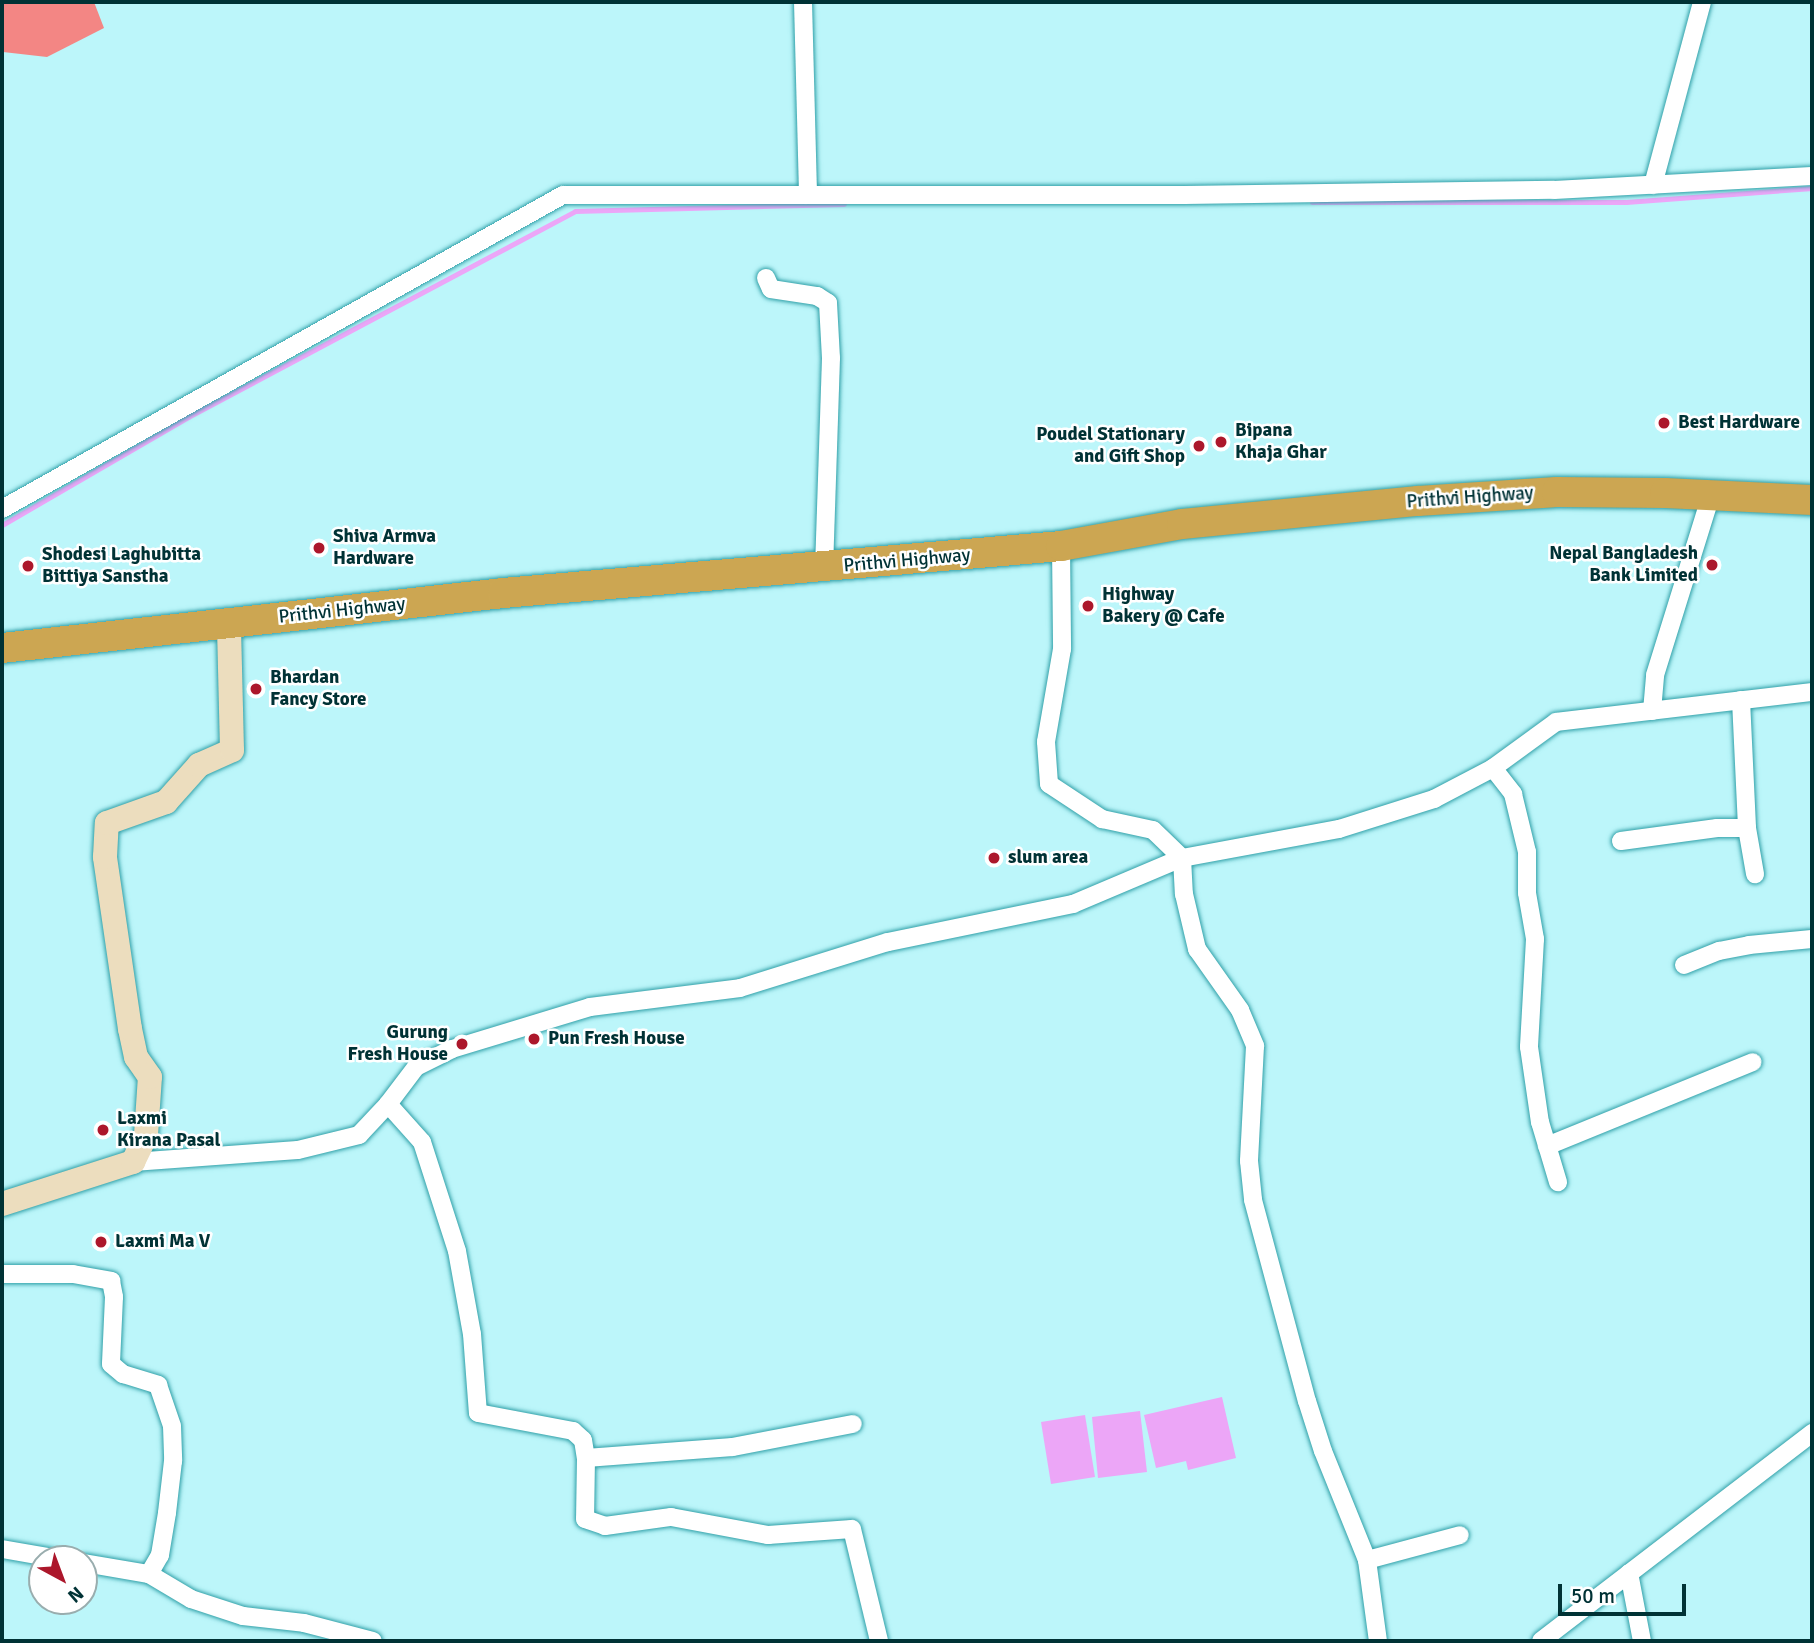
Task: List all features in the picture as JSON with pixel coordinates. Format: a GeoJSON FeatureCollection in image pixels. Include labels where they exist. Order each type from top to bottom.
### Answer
{"type":"FeatureCollection","features":[{"type":"Feature","properties":{"kind":"highway","name":"Prithvi Highway"},"geometry":{"type":"LineString","coordinates":[[2,648],[516,592],[1061,546],[1182,524],[1418,501],[1557,492],[1812,500]]}},
{"type":"Feature","properties":{"kind":"main road"},"geometry":{"type":"LineString","coordinates":[[2,1203],[133,1162],[146,1135],[150,1077],[136,1057],[130,1029],[105,857],[107,823],[166,802],[199,765],[232,750],[229,623]]}},
{"type":"Feature","properties":{"kind":"street"},"geometry":{"type":"LineString","coordinates":[[803,2],[808,195]]}},
{"type":"Feature","properties":{"kind":"street"},"geometry":{"type":"LineString","coordinates":[[1653,185],[1702,2]]}},
{"type":"Feature","properties":{"kind":"street"},"geometry":{"type":"LineString","coordinates":[[2,509],[563,195],[1184,195],[1554,190],[1812,177]]}},
{"type":"Feature","properties":{"kind":"street"},"geometry":{"type":"LineString","coordinates":[[766,278],[771,289],[817,296],[828,303],[831,358],[824,568]]}},
{"type":"Feature","properties":{"kind":"street"},"geometry":{"type":"LineString","coordinates":[[1652,711],[1655,676],[1711,495]]}},
{"type":"Feature","properties":{"kind":"street"},"geometry":{"type":"LineString","coordinates":[[1061,546],[1062,649],[1046,742],[1049,784],[1102,820],[1153,830],[1182,858],[1184,894],[1197,949],[1240,1010],[1255,1046],[1249,1161],[1253,1200],[1307,1401],[1367,1560],[1378,1641]]}},
{"type":"Feature","properties":{"kind":"street"},"geometry":{"type":"LineString","coordinates":[[133,1162],[298,1150],[359,1135],[388,1104],[416,1067],[452,1049],[590,1007],[740,988],[888,942],[1073,904],[1182,858],[1339,829],[1434,799],[1493,768],[1556,722],[1812,692]]}},
{"type":"Feature","properties":{"kind":"street"},"geometry":{"type":"LineString","coordinates":[[1741,700],[1747,828],[1755,874]]}},
{"type":"Feature","properties":{"kind":"street"},"geometry":{"type":"LineString","coordinates":[[1493,768],[1513,794],[1527,852],[1527,893],[1535,939],[1529,1047],[1540,1122],[1558,1182]]}},
{"type":"Feature","properties":{"kind":"street"},"geometry":{"type":"LineString","coordinates":[[1621,841],[1717,828],[1747,828]]}},
{"type":"Feature","properties":{"kind":"street"},"geometry":{"type":"LineString","coordinates":[[1684,965],[1719,951],[1749,945],[1812,939]]}},
{"type":"Feature","properties":{"kind":"street"},"geometry":{"type":"LineString","coordinates":[[1547,1146],[1753,1062]]}},
{"type":"Feature","properties":{"kind":"street"},"geometry":{"type":"LineString","coordinates":[[388,1104],[422,1143],[457,1251],[472,1334],[478,1413],[573,1431],[583,1440],[586,1458],[585,1519],[605,1526],[671,1517],[768,1535],[852,1529],[878,1641]]}},
{"type":"Feature","properties":{"kind":"street"},"geometry":{"type":"LineString","coordinates":[[2,1274],[73,1274],[111,1282],[114,1297],[111,1364],[123,1374],[158,1385],[172,1426],[173,1461],[167,1513],[160,1555],[149,1574]]}},
{"type":"Feature","properties":{"kind":"street"},"geometry":{"type":"LineString","coordinates":[[586,1458],[733,1447],[853,1424]]}},
{"type":"Feature","properties":{"kind":"street"},"geometry":{"type":"LineString","coordinates":[[1541,1641],[1812,1433]]}},
{"type":"Feature","properties":{"kind":"street"},"geometry":{"type":"LineString","coordinates":[[1367,1560],[1460,1535]]}},
{"type":"Feature","properties":{"kind":"street"},"geometry":{"type":"LineString","coordinates":[[2,1549],[28,1553]]}},
{"type":"Feature","properties":{"kind":"street"},"geometry":{"type":"LineString","coordinates":[[98,1565],[149,1574],[191,1599],[243,1616],[304,1623],[373,1641]]}},
{"type":"Feature","properties":{"kind":"street"},"geometry":{"type":"LineString","coordinates":[[1629,1573],[1642,1641]]}},
{"type":"Feature","properties":{"kind":"shaded area"},"geometry":{"type":"Polygon","coordinates":[[[2,2],[94,2],[104,28],[47,57],[3,52],[2,2]]]}},
{"type":"Feature","properties":{"kind":"shaded area"},"geometry":{"type":"Polygon","coordinates":[[[1222,1397],[1236,1458],[1188,1470],[1186,1461],[1156,1468],[1144,1415],[1222,1397]]]}},
{"type":"Feature","properties":{"kind":"shaded area"},"geometry":{"type":"Polygon","coordinates":[[[1140,1411],[1147,1472],[1098,1478],[1092,1417],[1140,1411]]]}},
{"type":"Feature","properties":{"kind":"shaded area"},"geometry":{"type":"Polygon","coordinates":[[[1085,1415],[1095,1477],[1051,1484],[1041,1422],[1085,1415]]]}},
{"type":"Feature","properties":{"kind":"waterway"},"geometry":{"type":"LineString","coordinates":[[1312,202],[1626,202],[1812,188]]}},
{"type":"Feature","properties":{"kind":"waterway"},"geometry":{"type":"LineString","coordinates":[[2,525],[188,417],[575,211],[844,204]]}},
{"type":"Feature","properties":{"kind":"place","name":"Best Hardware"},"geometry":{"type":"Point","coordinates":[1664,423]}},
{"type":"Feature","properties":{"kind":"place","name":"Bipana Khaja Ghar"},"geometry":{"type":"Point","coordinates":[1221,442]}},
{"type":"Feature","properties":{"kind":"place","name":"Poudel Stationary and Gift Shop"},"geometry":{"type":"Point","coordinates":[1199,446]}},
{"type":"Feature","properties":{"kind":"place","name":"Shiva Armva Hardware"},"geometry":{"type":"Point","coordinates":[319,548]}},
{"type":"Feature","properties":{"kind":"place","name":"Nepal Bangladesh Bank Limited"},"geometry":{"type":"Point","coordinates":[1712,565]}},
{"type":"Feature","properties":{"kind":"place","name":"Shodesi Laghubitta Bittiya Sanstha"},"geometry":{"type":"Point","coordinates":[28,566]}},
{"type":"Feature","properties":{"kind":"place","name":"Highway Bakery @ Cafe"},"geometry":{"type":"Point","coordinates":[1088,606]}},
{"type":"Feature","properties":{"kind":"place","name":"Bhardan Fancy Store"},"geometry":{"type":"Point","coordinates":[256,689]}},
{"type":"Feature","properties":{"kind":"place","name":"slum area"},"geometry":{"type":"Point","coordinates":[994,858]}},
{"type":"Feature","properties":{"kind":"place","name":"Pun Fresh House"},"geometry":{"type":"Point","coordinates":[534,1039]}},
{"type":"Feature","properties":{"kind":"place","name":"Gurung Fresh House"},"geometry":{"type":"Point","coordinates":[462,1044]}},
{"type":"Feature","properties":{"kind":"place","name":"Laxmi Kirana Pasal"},"geometry":{"type":"Point","coordinates":[103,1130]}},
{"type":"Feature","properties":{"kind":"place","name":"Laxmi Ma V"},"geometry":{"type":"Point","coordinates":[101,1242]}}]}
